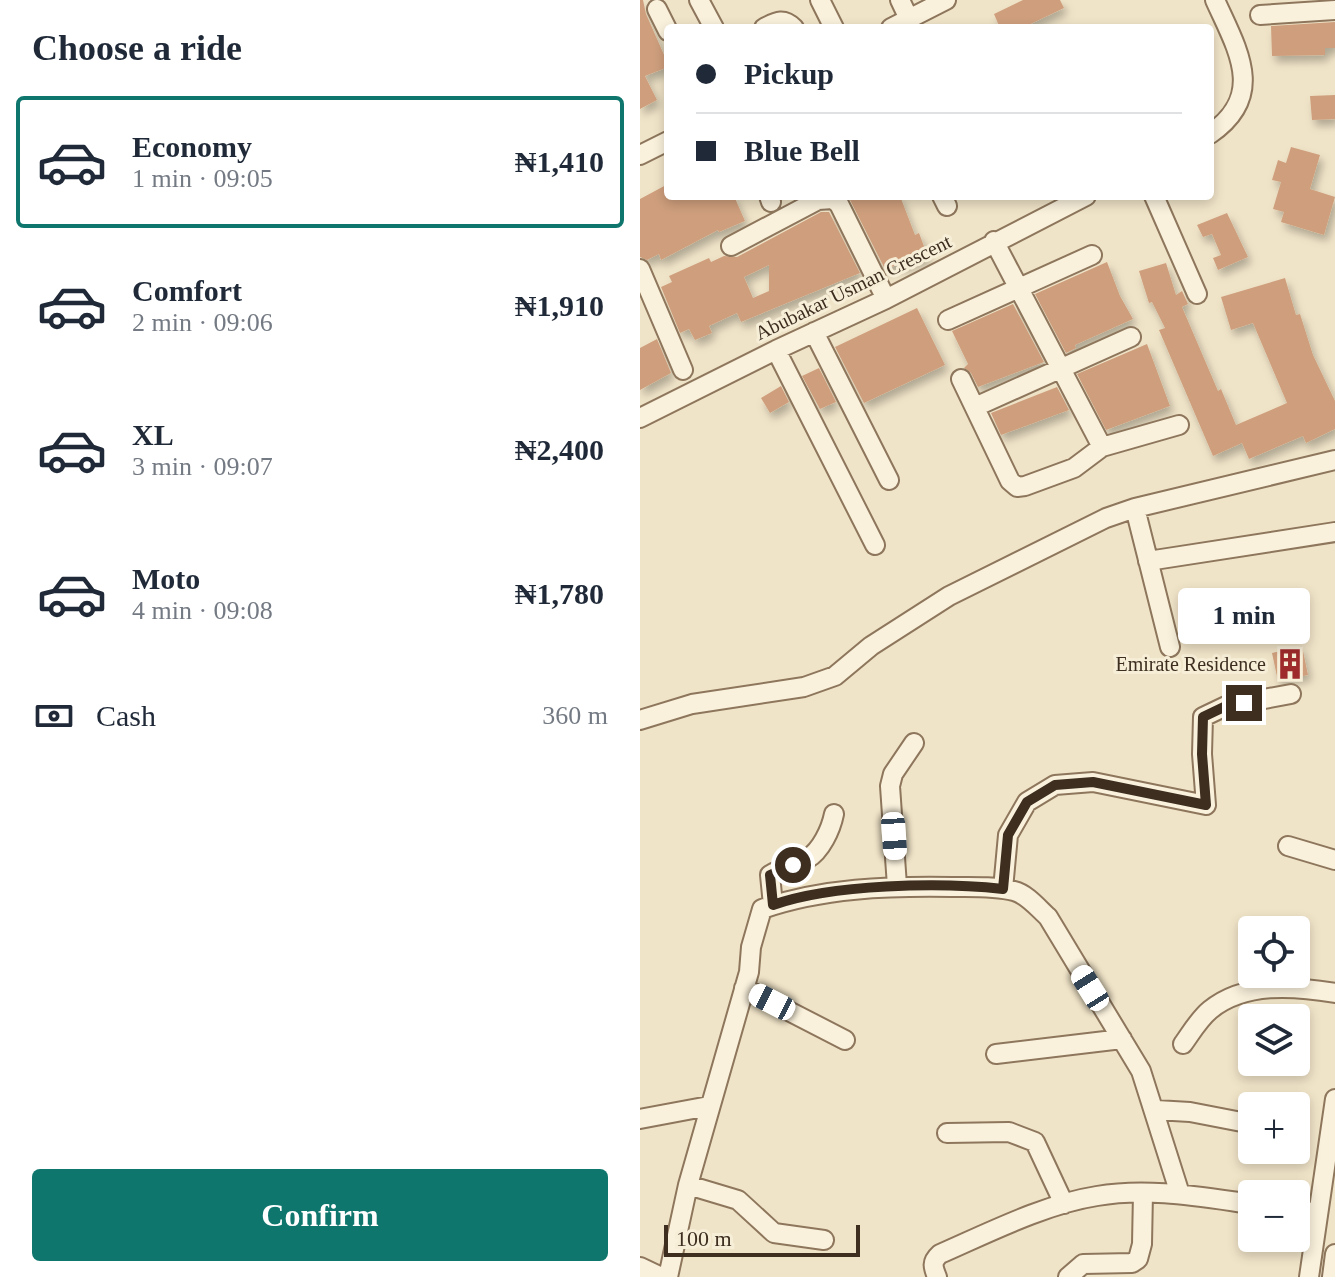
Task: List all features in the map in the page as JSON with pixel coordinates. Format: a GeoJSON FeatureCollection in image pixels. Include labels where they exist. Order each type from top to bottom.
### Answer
{"type":"FeatureCollection","features":[{"type":"Feature","properties":{"kind":"street"},"geometry":{"type":"LineString","coordinates":[[699,0],[712,24]]}},
{"type":"Feature","properties":{"kind":"street"},"geometry":{"type":"LineString","coordinates":[[820,0],[832,24]]}},
{"type":"Feature","properties":{"kind":"street"},"geometry":{"type":"LineString","coordinates":[[900,0],[909,19]]}},
{"type":"Feature","properties":{"kind":"street"},"geometry":{"type":"LineString","coordinates":[[899,24],[946,0]]}},
{"type":"Feature","properties":{"kind":"street"},"geometry":{"type":"LineString","coordinates":[[1214,131],[1230,117],[1244,88],[1243,61],[1215,0]]}},
{"type":"Feature","properties":{"kind":"street"},"geometry":{"type":"LineString","coordinates":[[657,9],[664,24]]}},
{"type":"Feature","properties":{"kind":"street"},"geometry":{"type":"LineString","coordinates":[[1260,15],[1335,10]]}},
{"type":"Feature","properties":{"kind":"street"},"geometry":{"type":"LineString","coordinates":[[772,24],[780,20],[790,24]]}},
{"type":"Feature","properties":{"kind":"street"},"geometry":{"type":"LineString","coordinates":[[640,155],[664,143]]}},
{"type":"Feature","properties":{"kind":"street"},"geometry":{"type":"LineString","coordinates":[[731,246],[818,200]]}},
{"type":"Feature","properties":{"kind":"street"},"geometry":{"type":"LineString","coordinates":[[834,200],[886,299]]}},
{"type":"Feature","properties":{"kind":"street","name":"Abubakar Usman Crescent"},"geometry":{"type":"LineString","coordinates":[[640,418],[886,299],[1078,200]]}},
{"type":"Feature","properties":{"kind":"street"},"geometry":{"type":"LineString","coordinates":[[1156,200],[1197,294]]}},
{"type":"Feature","properties":{"kind":"street"},"geometry":{"type":"LineString","coordinates":[[994,241],[1102,447]]}},
{"type":"Feature","properties":{"kind":"street"},"geometry":{"type":"LineString","coordinates":[[948,320],[1092,255]]}},
{"type":"Feature","properties":{"kind":"street"},"geometry":{"type":"LineString","coordinates":[[640,269],[683,370]]}},
{"type":"Feature","properties":{"kind":"street"},"geometry":{"type":"LineString","coordinates":[[814,332],[889,480]]}},
{"type":"Feature","properties":{"kind":"street"},"geometry":{"type":"LineString","coordinates":[[975,407],[1131,337]]}},
{"type":"Feature","properties":{"kind":"street"},"geometry":{"type":"LineString","coordinates":[[776,350],[875,545]]}},
{"type":"Feature","properties":{"kind":"street"},"geometry":{"type":"LineString","coordinates":[[961,379],[1010,481],[1017,487],[1074,468],[1102,447],[1179,425]]}},
{"type":"Feature","properties":{"kind":"street"},"geometry":{"type":"LineString","coordinates":[[640,720],[692,704],[804,687],[835,676],[871,646],[949,596],[1058,541],[1135,508],[1335,460]]}},
{"type":"Feature","properties":{"kind":"street"},"geometry":{"type":"LineString","coordinates":[[1135,508],[1170,647]]}},
{"type":"Feature","properties":{"kind":"street"},"geometry":{"type":"LineString","coordinates":[[1148,561],[1335,532]]}},
{"type":"Feature","properties":{"kind":"street"},"geometry":{"type":"LineString","coordinates":[[1003,889],[1008,835],[1027,802],[1055,785],[1093,782],[1206,805],[1203,717],[1226,706],[1291,694]]}},
{"type":"Feature","properties":{"kind":"street"},"geometry":{"type":"LineString","coordinates":[[897,886],[890,786],[893,774],[914,743]]}},
{"type":"Feature","properties":{"kind":"street"},"geometry":{"type":"LineString","coordinates":[[773,905],[770,875],[808,859],[826,837],[834,814]]}},
{"type":"Feature","properties":{"kind":"street"},"geometry":{"type":"LineString","coordinates":[[1288,846],[1335,860]]}},
{"type":"Feature","properties":{"kind":"street"},"geometry":{"type":"LineString","coordinates":[[668,1277],[688,1185],[744,988],[762,909],[818,895],[897,886],[1017,891],[1048,917],[1141,1071],[1156,1110],[1180,1194]]}},
{"type":"Feature","properties":{"kind":"street"},"geometry":{"type":"LineString","coordinates":[[744,988],[845,1040]]}},
{"type":"Feature","properties":{"kind":"street"},"geometry":{"type":"LineString","coordinates":[[1183,1044],[1209,1010],[1236,993],[1307,988],[1335,993]]}},
{"type":"Feature","properties":{"kind":"street"},"geometry":{"type":"LineString","coordinates":[[996,1054],[1122,1039]]}},
{"type":"Feature","properties":{"kind":"street"},"geometry":{"type":"LineString","coordinates":[[1309,1277],[1318,1213],[1328,1183],[1335,1099]]}},
{"type":"Feature","properties":{"kind":"street"},"geometry":{"type":"LineString","coordinates":[[640,1119],[709,1106]]}},
{"type":"Feature","properties":{"kind":"street"},"geometry":{"type":"LineString","coordinates":[[1156,1110],[1190,1112],[1238,1121]]}},
{"type":"Feature","properties":{"kind":"street"},"geometry":{"type":"LineString","coordinates":[[947,1133],[1009,1132],[1035,1142],[1064,1204]]}},
{"type":"Feature","properties":{"kind":"street"},"geometry":{"type":"LineString","coordinates":[[688,1185],[738,1200],[774,1233],[824,1240]]}},
{"type":"Feature","properties":{"kind":"street"},"geometry":{"type":"LineString","coordinates":[[1068,1277],[1083,1264],[1132,1263],[1138,1259],[1142,1244],[1143,1193]]}},
{"type":"Feature","properties":{"kind":"street"},"geometry":{"type":"LineString","coordinates":[[937,1277],[934,1259],[940,1254],[1064,1204],[1097,1196],[1143,1193],[1180,1194],[1238,1202]]}},
{"type":"Feature","properties":{"kind":"street"},"geometry":{"type":"LineString","coordinates":[[1310,1212],[1318,1213]]}},
{"type":"Feature","properties":{"kind":"street"},"geometry":{"type":"LineString","coordinates":[[1332,1277],[1335,1254]]}},
{"type":"Feature","properties":{"kind":"street"},"geometry":{"type":"LineString","coordinates":[[640,1267],[661,1277]]}},
{"type":"Feature","properties":{"kind":"building"},"geometry":{"type":"Polygon","coordinates":[[[640,0],[643,0],[664,55],[664,69],[645,76],[657,100],[640,109],[640,0]]]}},
{"type":"Feature","properties":{"kind":"building"},"geometry":{"type":"Polygon","coordinates":[[[1023,0],[1060,0],[1064,8],[1030,24],[998,24],[994,14],[1023,0]]]}},
{"type":"Feature","properties":{"kind":"building"},"geometry":{"type":"Polygon","coordinates":[[[1335,22],[1335,48],[1325,48],[1325,55],[1272,56],[1271,26],[1335,22]]]}},
{"type":"Feature","properties":{"kind":"building"},"geometry":{"type":"Polygon","coordinates":[[[1335,95],[1335,119],[1312,120],[1310,96],[1335,95]]]}},
{"type":"Feature","properties":{"kind":"building"},"geometry":{"type":"Polygon","coordinates":[[[1291,147],[1320,155],[1310,189],[1335,197],[1324,235],[1281,222],[1284,212],[1273,209],[1281,182],[1272,180],[1278,160],[1286,163],[1291,147]]]}},
{"type":"Feature","properties":{"kind":"building"},"geometry":{"type":"Polygon","coordinates":[[[664,186],[664,200],[736,200],[745,221],[718,230],[661,260],[659,254],[647,260],[640,257],[640,199],[664,186]]]}},
{"type":"Feature","properties":{"kind":"building"},"geometry":{"type":"Polygon","coordinates":[[[850,200],[902,200],[915,235],[919,233],[928,257],[885,269],[850,200]]]}},
{"type":"Feature","properties":{"kind":"building"},"geometry":{"type":"Polygon","coordinates":[[[821,212],[829,212],[860,273],[741,322],[737,313],[709,326],[712,333],[695,340],[689,329],[680,333],[661,287],[672,282],[669,276],[709,258],[711,262],[724,256],[737,257],[821,212]],[[769,265],[744,277],[753,298],[769,291],[769,265]]]}},
{"type":"Feature","properties":{"kind":"building"},"geometry":{"type":"Polygon","coordinates":[[[1227,213],[1248,257],[1218,270],[1213,258],[1221,255],[1212,234],[1203,237],[1197,225],[1227,213]]]}},
{"type":"Feature","properties":{"kind":"building"},"geometry":{"type":"Polygon","coordinates":[[[1107,262],[1133,319],[1075,345],[1076,348],[1066,353],[1035,294],[1107,262]]]}},
{"type":"Feature","properties":{"kind":"building"},"geometry":{"type":"Polygon","coordinates":[[[1166,263],[1176,295],[1182,291],[1188,304],[1182,307],[1236,425],[1287,403],[1253,323],[1231,330],[1221,297],[1285,278],[1296,315],[1300,314],[1313,355],[1335,401],[1335,429],[1306,443],[1303,436],[1249,459],[1242,443],[1213,456],[1159,330],[1165,328],[1152,302],[1149,303],[1139,271],[1166,263]]]}},
{"type":"Feature","properties":{"kind":"building"},"geometry":{"type":"Polygon","coordinates":[[[1013,304],[1044,362],[978,387],[971,373],[964,368],[968,364],[952,331],[1013,304]]]}},
{"type":"Feature","properties":{"kind":"building"},"geometry":{"type":"Polygon","coordinates":[[[917,308],[945,365],[864,403],[835,347],[917,308]]]}},
{"type":"Feature","properties":{"kind":"building"},"geometry":{"type":"Polygon","coordinates":[[[657,339],[671,373],[640,390],[640,348],[657,339]]]}},
{"type":"Feature","properties":{"kind":"building"},"geometry":{"type":"Polygon","coordinates":[[[1147,344],[1170,406],[1106,430],[1077,374],[1147,344]]]}},
{"type":"Feature","properties":{"kind":"building"},"geometry":{"type":"Polygon","coordinates":[[[819,368],[836,402],[820,409],[802,376],[819,368]]]}},
{"type":"Feature","properties":{"kind":"building"},"geometry":{"type":"Polygon","coordinates":[[[781,386],[789,402],[770,413],[761,398],[781,386]]]}},
{"type":"Feature","properties":{"kind":"building"},"geometry":{"type":"Polygon","coordinates":[[[1057,387],[1069,410],[1001,435],[991,413],[1057,387]]]}},
{"type":"Feature","properties":{"kind":"building","name":"Emirate Residence"},"geometry":{"type":"Polygon","coordinates":[[[1302,646],[1308,675],[1278,681],[1272,653],[1302,646]]]}},
{"type":"Feature","properties":{"kind":"place","name":"Emirate Residence"},"geometry":{"type":"Point","coordinates":[1290,664]}},
{"type":"Feature","properties":{"kind":"route"},"geometry":{"type":"LineString","coordinates":[[793,865],[770,875],[773,905],[818,895],[897,886],[1003,889],[1008,835],[1027,802],[1055,785],[1093,782],[1206,805],[1203,717],[1226,706],[1244,703]]}}]}
